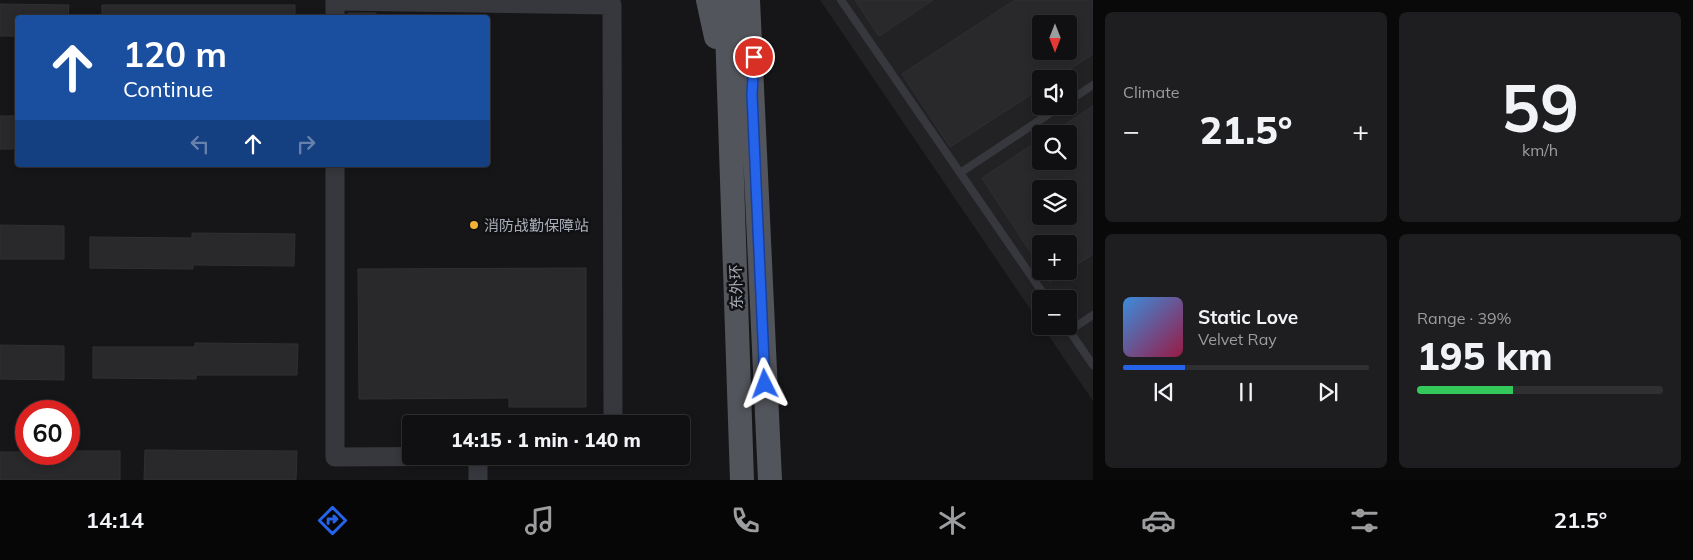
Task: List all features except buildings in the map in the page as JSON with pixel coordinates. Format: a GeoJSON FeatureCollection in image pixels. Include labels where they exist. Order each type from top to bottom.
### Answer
{"type":"FeatureCollection","features":[{"type":"Feature","properties":{"kind":"main road"},"geometry":{"type":"LineString","coordinates":[[708,0],[741,95]]}},
{"type":"Feature","properties":{"kind":"main road"},"geometry":{"type":"LineString","coordinates":[[726,0],[741,95]]}},
{"type":"Feature","properties":{"kind":"main road","name":"东外环"},"geometry":{"type":"LineString","coordinates":[[742,480],[741,95],[748,0]]}},
{"type":"Feature","properties":{"kind":"main road"},"geometry":{"type":"LineString","coordinates":[[741,95],[757,0]]}},
{"type":"Feature","properties":{"kind":"main road","name":"东外环"},"geometry":{"type":"LineString","coordinates":[[741,95],[770,480]]}},
{"type":"Feature","properties":{"kind":"street"},"geometry":{"type":"LineString","coordinates":[[335,15],[335,1],[612,5],[613,415]]}},
{"type":"Feature","properties":{"kind":"street"},"geometry":{"type":"LineString","coordinates":[[335,167],[335,457],[402,457]]}},
{"type":"Feature","properties":{"kind":"street"},"geometry":{"type":"LineString","coordinates":[[478,465],[478,480]]}},
{"type":"Feature","properties":{"kind":"lane"},"geometry":{"type":"LineString","coordinates":[[841,0],[1042,290]]}},
{"type":"Feature","properties":{"kind":"lane"},"geometry":{"type":"LineString","coordinates":[[1077,96],[1093,85]]}},
{"type":"Feature","properties":{"kind":"lane"},"geometry":{"type":"LineString","coordinates":[[960,173],[1047,115]]}},
{"type":"Feature","properties":{"kind":"lane"},"geometry":{"type":"LineString","coordinates":[[1077,323],[1093,315]]}},
{"type":"Feature","properties":{"kind":"lane"},"geometry":{"type":"LineString","coordinates":[[1073,335],[1093,364]]}},
{"type":"Feature","properties":{"kind":"shaded area"},"geometry":{"type":"Polygon","coordinates":[[[820,0],[1093,0],[1093,401],[1048,335],[1077,335],[1077,290],[1032,290],[1032,312],[820,0]]]}},
{"type":"Feature","properties":{"kind":"place","name":"消防战勤保障站"},"geometry":{"type":"Point","coordinates":[474,225]}},
{"type":"Feature","properties":{"kind":"route"},"geometry":{"type":"LineString","coordinates":[[754,57],[752,95],[765,384]]}}]}
